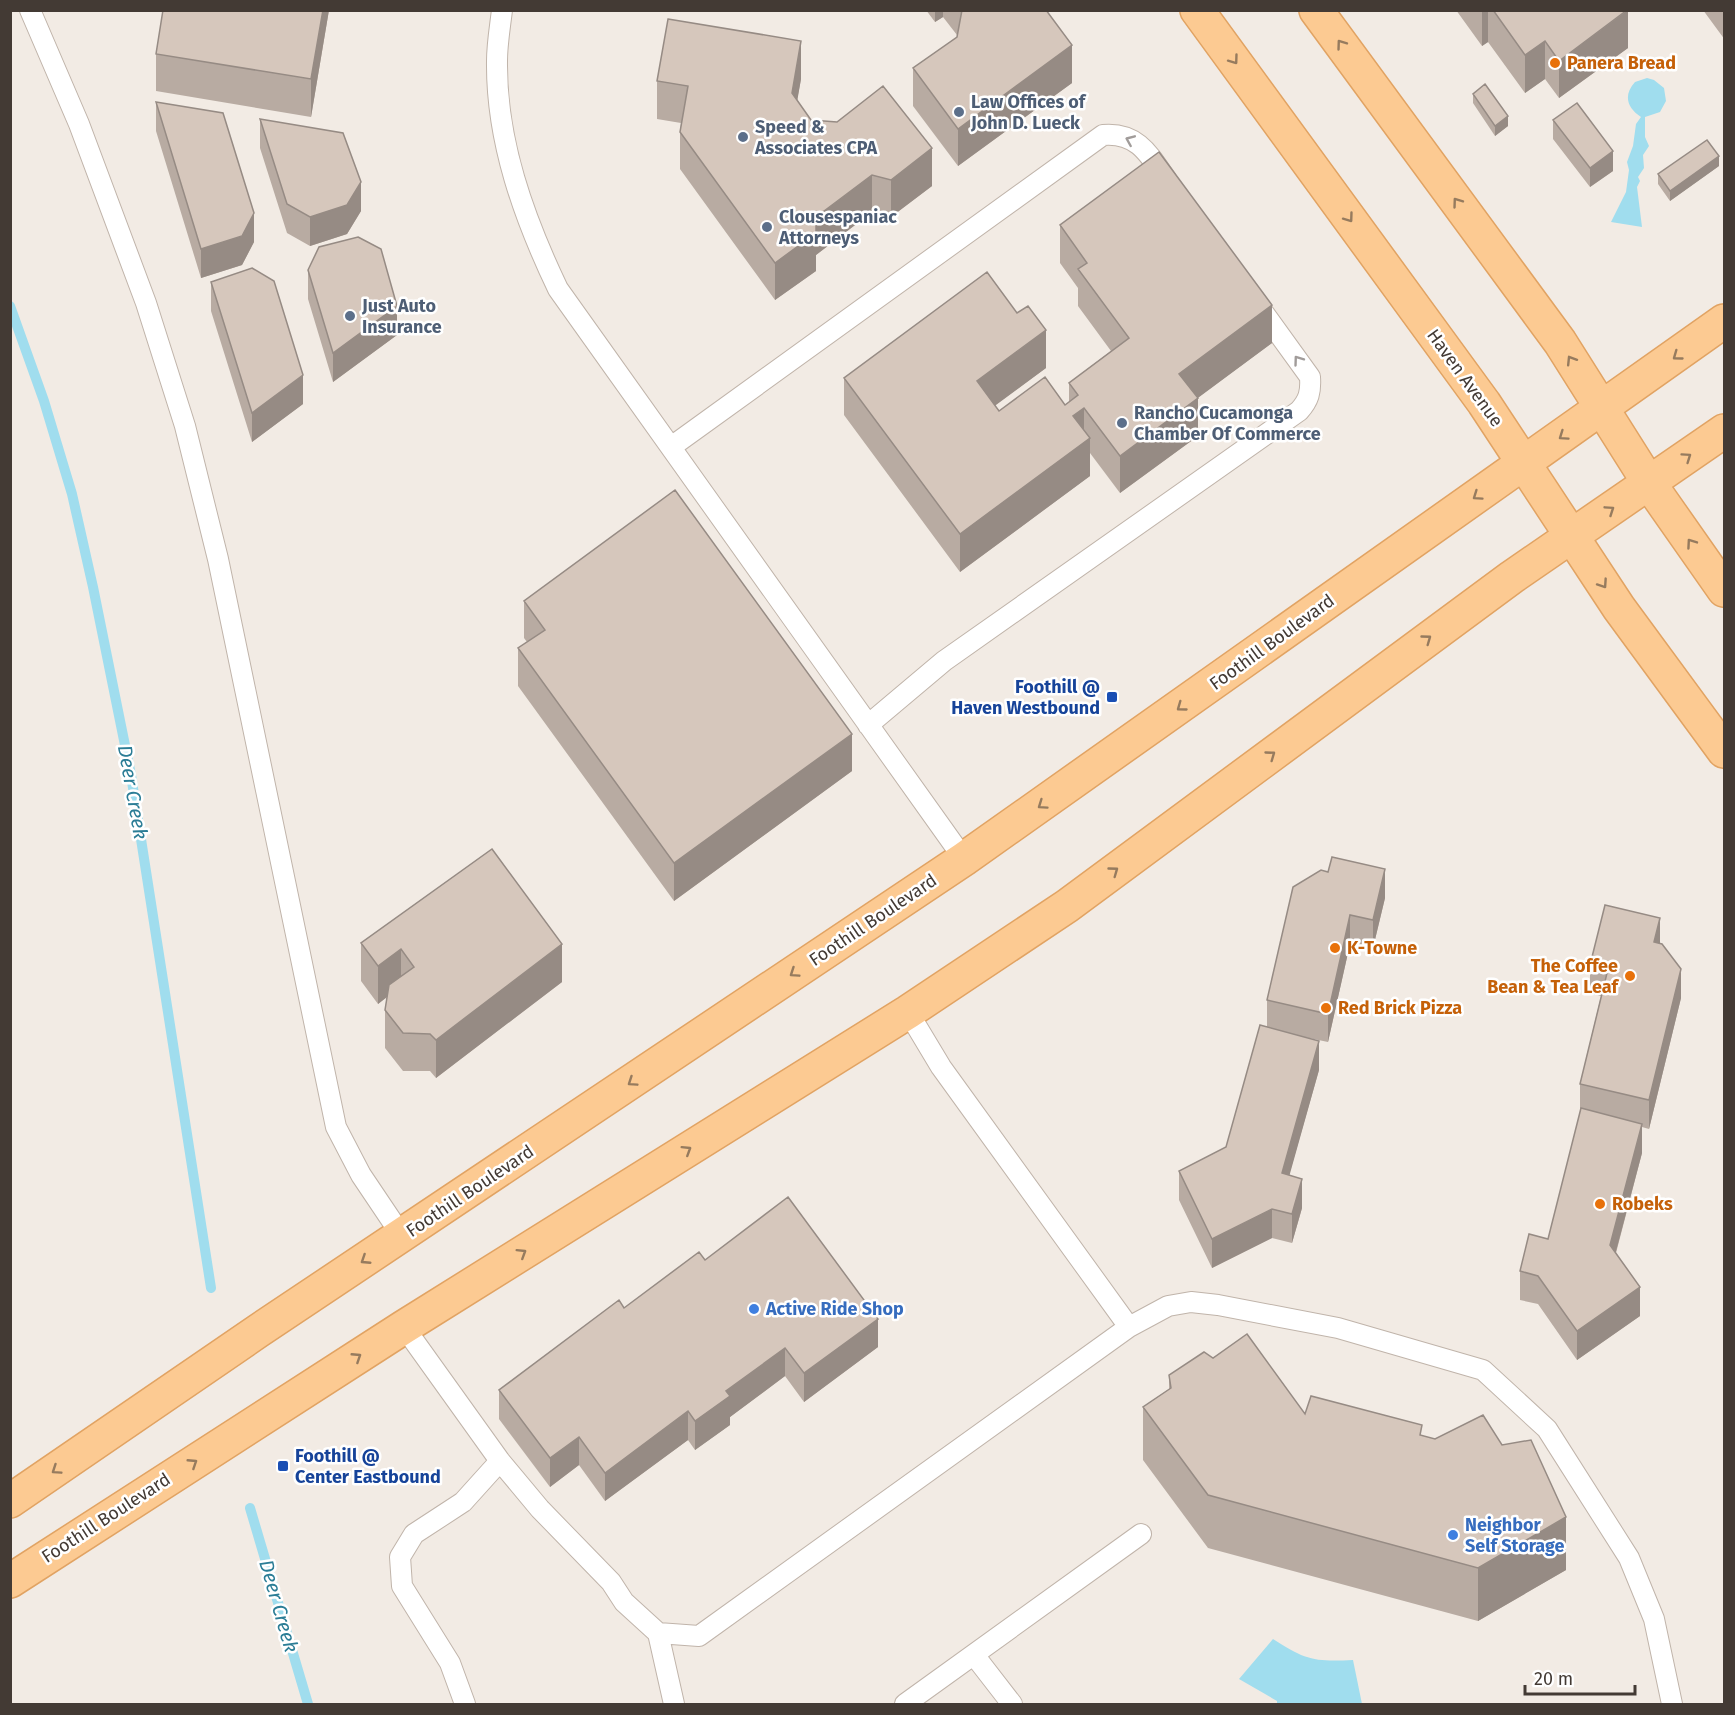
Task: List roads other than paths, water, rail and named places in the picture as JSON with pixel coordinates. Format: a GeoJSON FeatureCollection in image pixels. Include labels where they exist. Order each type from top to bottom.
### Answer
{"type":"FeatureCollection","features":[{"type":"Feature","properties":{"kind":"main road","name":"Haven Avenue"},"geometry":{"type":"LineString","coordinates":[[1197,10],[1481,398],[1619,608],[1725,751]]}},
{"type":"Feature","properties":{"kind":"main road"},"geometry":{"type":"LineString","coordinates":[[1316,10],[1560,342],[1649,483],[1725,590]]}},
{"type":"Feature","properties":{"kind":"main road","name":"Foothill Boulevard"},"geometry":{"type":"LineString","coordinates":[[10,1501],[964,859],[1725,321]]}},
{"type":"Feature","properties":{"kind":"main road","name":"Foothill Boulevard"},"geometry":{"type":"LineString","coordinates":[[10,1581],[404,1327],[908,1012],[1067,906],[1571,536],[1725,431]]}},
{"type":"Feature","properties":{"kind":"lane"},"geometry":{"type":"LineString","coordinates":[[30,10],[79,124],[146,303],[185,426],[218,559],[336,1127],[361,1174],[402,1236]]}},
{"type":"Feature","properties":{"kind":"lane"},"geometry":{"type":"LineString","coordinates":[[502,10],[497,61],[503,123],[513,178],[534,238],[558,288],[964,859]]}},
{"type":"Feature","properties":{"kind":"lane"},"geometry":{"type":"LineString","coordinates":[[671,447],[1103,135],[1127,137],[1142,145],[1177,193]]}},
{"type":"Feature","properties":{"kind":"lane"},"geometry":{"type":"LineString","coordinates":[[868,725],[944,661],[1299,411],[1311,391],[1310,377],[1247,290]]}},
{"type":"Feature","properties":{"kind":"lane"},"geometry":{"type":"LineString","coordinates":[[908,1012],[941,1067],[1129,1327]]}},
{"type":"Feature","properties":{"kind":"lane"},"geometry":{"type":"LineString","coordinates":[[658,1634],[699,1636],[1129,1327],[1168,1306],[1191,1302],[1338,1328],[1483,1370],[1547,1429],[1629,1558],[1654,1619],[1672,1704]]}},
{"type":"Feature","properties":{"kind":"lane"},"geometry":{"type":"LineString","coordinates":[[404,1327],[500,1461],[540,1509],[610,1582],[624,1602],[658,1634],[674,1704]]}},
{"type":"Feature","properties":{"kind":"lane"},"geometry":{"type":"LineString","coordinates":[[465,1704],[450,1663],[402,1586],[400,1557],[414,1534],[463,1502],[500,1461]]}},
{"type":"Feature","properties":{"kind":"lane"},"geometry":{"type":"LineString","coordinates":[[905,1704],[1141,1534]]}},
{"type":"Feature","properties":{"kind":"lane"},"geometry":{"type":"LineString","coordinates":[[974,1655],[1012,1704]]}},
{"type":"Feature","properties":{"kind":"water"},"geometry":{"type":"Polygon","coordinates":[[[1647,78],[1654,80],[1664,88],[1666,101],[1660,112],[1645,117],[1645,137],[1649,146],[1643,155],[1644,168],[1638,177],[1640,181],[1637,187],[1642,227],[1611,222],[1626,192],[1629,170],[1627,162],[1633,146],[1636,124],[1641,117],[1632,110],[1628,101],[1629,92],[1635,82],[1647,78]]]}},
{"type":"Feature","properties":{"kind":"water"},"geometry":{"type":"Polygon","coordinates":[[[1273,1639],[1311,1658],[1329,1661],[1353,1660],[1362,1704],[1277,1704],[1277,1701],[1239,1679],[1273,1639]]]}},
{"type":"Feature","properties":{"kind":"waterway","name":"Deer Creek"},"geometry":{"type":"LineString","coordinates":[[10,306],[44,401],[72,494],[93,587],[131,775],[211,1288]]}},
{"type":"Feature","properties":{"kind":"waterway","name":"Deer Creek"},"geometry":{"type":"LineString","coordinates":[[250,1508],[308,1704]]}},
{"type":"Feature","properties":{"kind":"place","name":"Panera Bread"},"geometry":{"type":"Point","coordinates":[1555,63]}},
{"type":"Feature","properties":{"kind":"place","name":"Law Offices of John D. Lueck"},"geometry":{"type":"Point","coordinates":[959,112]}},
{"type":"Feature","properties":{"kind":"place","name":"Speed & Associates CPA"},"geometry":{"type":"Point","coordinates":[743,137]}},
{"type":"Feature","properties":{"kind":"place","name":"Clousespaniac Attorneys"},"geometry":{"type":"Point","coordinates":[767,227]}},
{"type":"Feature","properties":{"kind":"place","name":"Just Auto Insurance"},"geometry":{"type":"Point","coordinates":[350,316]}},
{"type":"Feature","properties":{"kind":"place","name":"Rancho Cucamonga Chamber Of Commerce"},"geometry":{"type":"Point","coordinates":[1122,423]}},
{"type":"Feature","properties":{"kind":"place","name":"Foothill @ Haven Westbound"},"geometry":{"type":"Point","coordinates":[1112,697]}},
{"type":"Feature","properties":{"kind":"place","name":"K-Towne"},"geometry":{"type":"Point","coordinates":[1335,948]}},
{"type":"Feature","properties":{"kind":"place","name":"The Coffee Bean & Tea Leaf"},"geometry":{"type":"Point","coordinates":[1630,976]}},
{"type":"Feature","properties":{"kind":"place","name":"Red Brick Pizza"},"geometry":{"type":"Point","coordinates":[1326,1008]}},
{"type":"Feature","properties":{"kind":"place","name":"Robeks"},"geometry":{"type":"Point","coordinates":[1600,1204]}},
{"type":"Feature","properties":{"kind":"place","name":"Active Ride Shop"},"geometry":{"type":"Point","coordinates":[754,1309]}},
{"type":"Feature","properties":{"kind":"place","name":"Foothill @ Center Eastbound"},"geometry":{"type":"Point","coordinates":[283,1466]}},
{"type":"Feature","properties":{"kind":"place","name":"Neighbor Self Storage"},"geometry":{"type":"Point","coordinates":[1453,1535]}}]}
